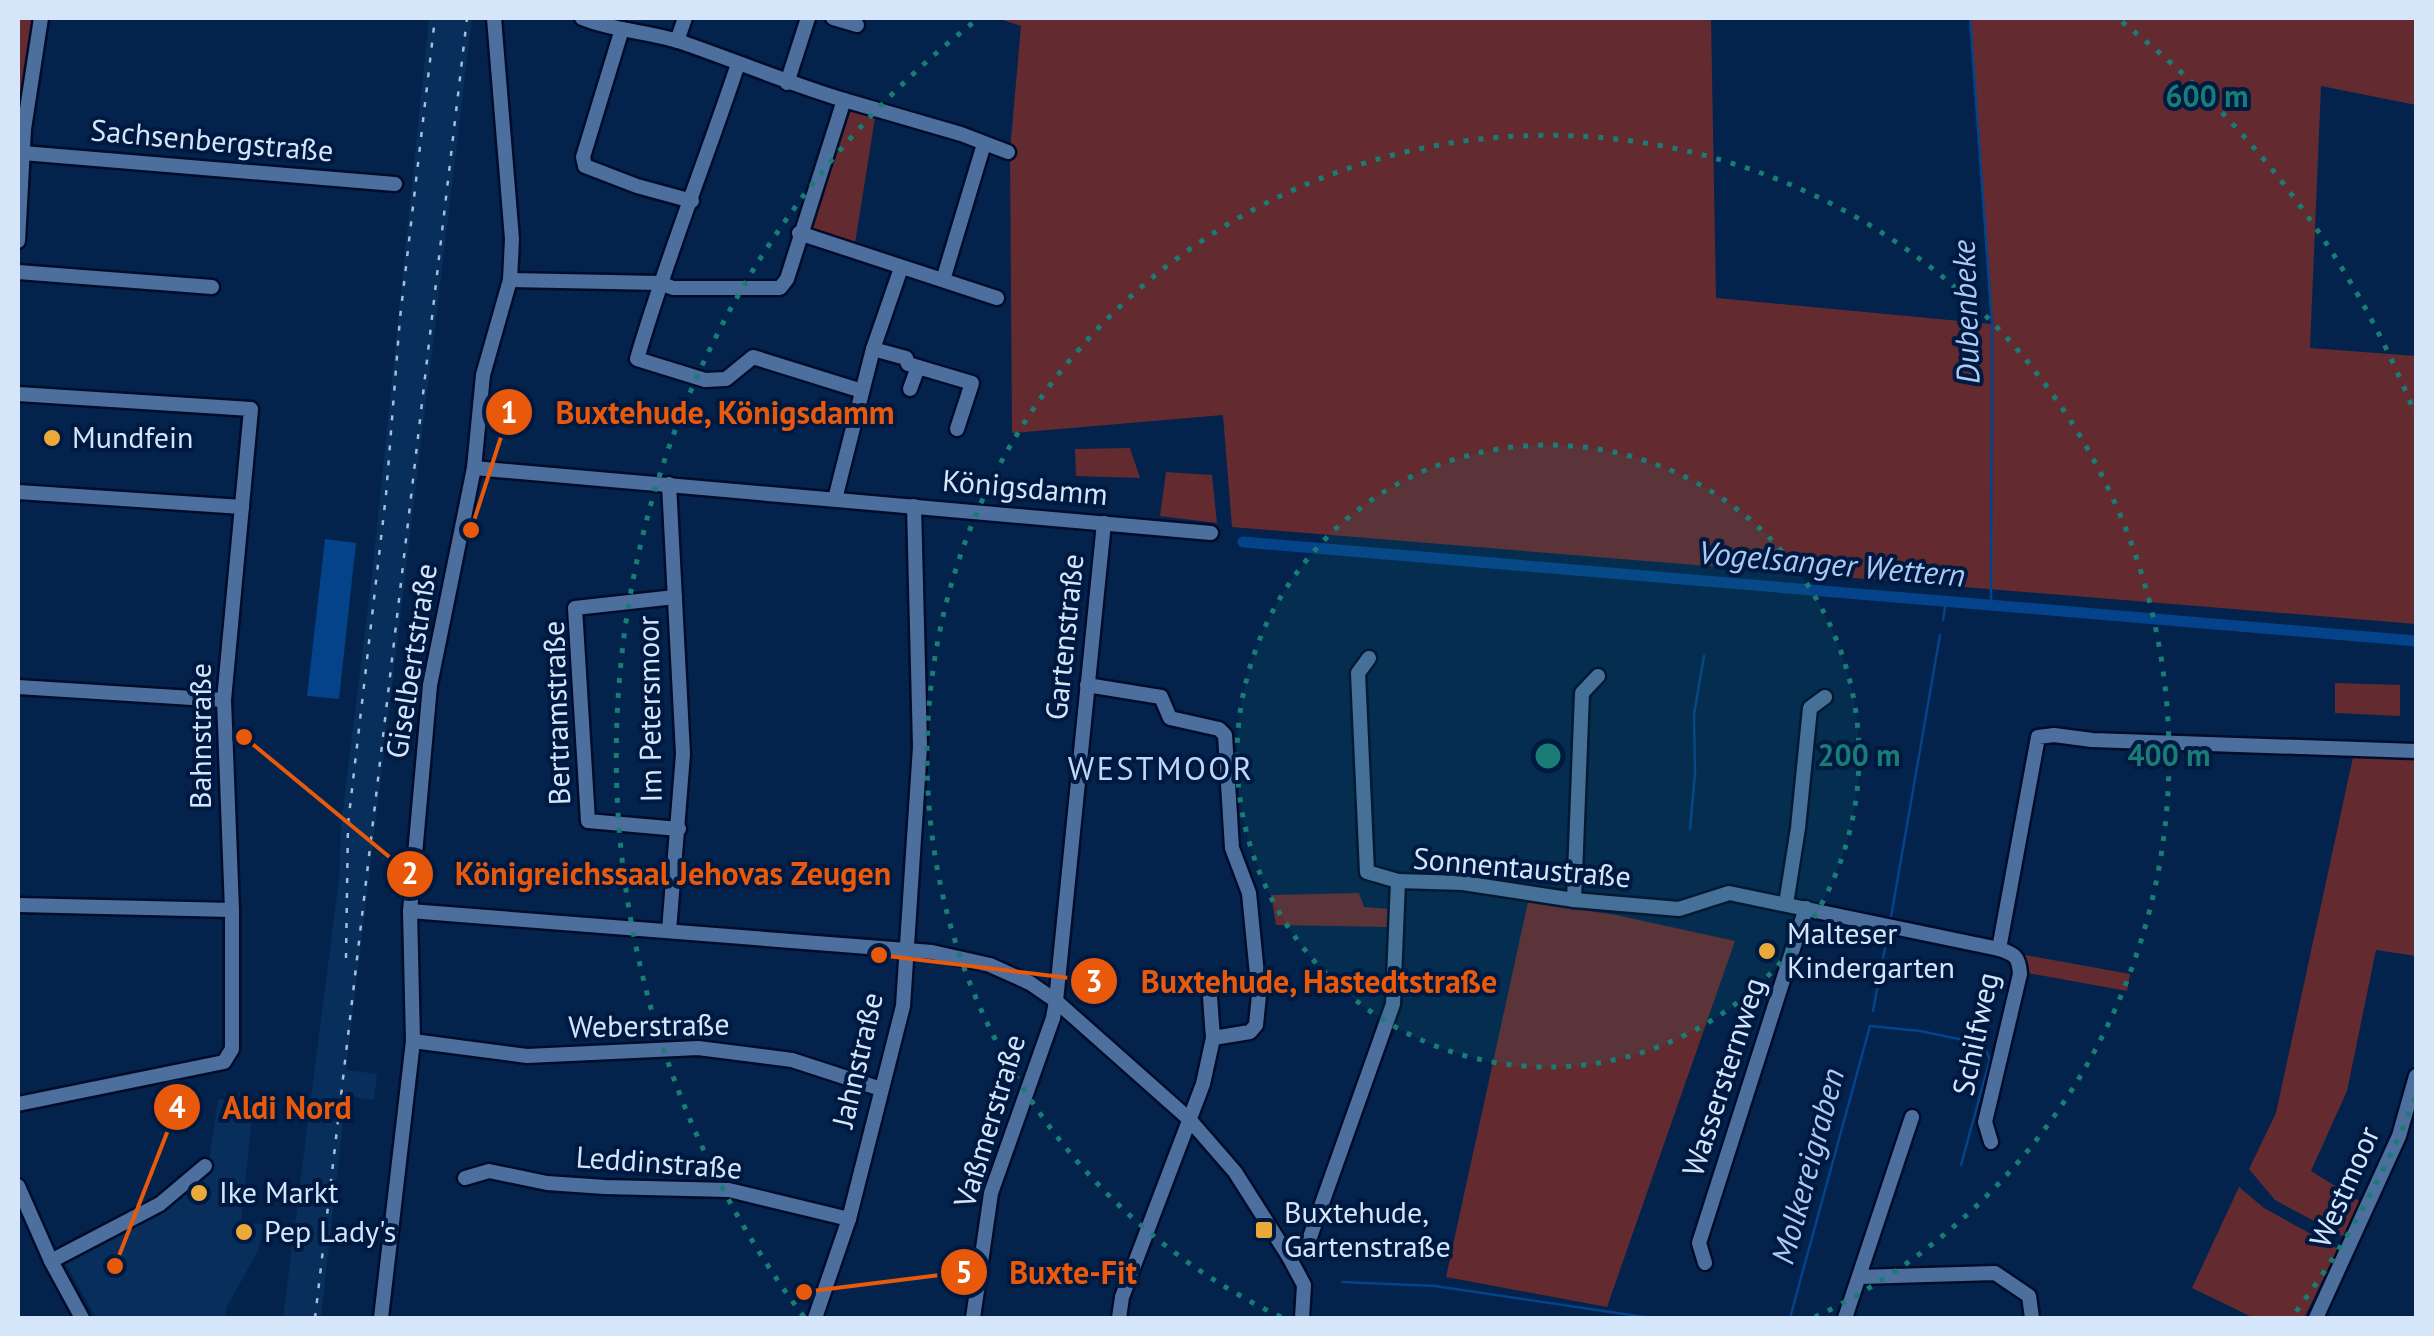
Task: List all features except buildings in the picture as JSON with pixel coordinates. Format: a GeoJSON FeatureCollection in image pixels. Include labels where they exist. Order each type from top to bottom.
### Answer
{"type":"FeatureCollection","features":[{"type":"Feature","properties":{"kind":"street"},"geometry":{"type":"LineString","coordinates":[[18,241],[24,154],[21,129],[42,18]]}},
{"type":"Feature","properties":{"kind":"street","name":"Giselbertstraße"},"geometry":{"type":"LineString","coordinates":[[380,1318],[414,1041],[410,910],[430,686],[474,468],[484,375],[510,280],[512,239],[494,18]]}},
{"type":"Feature","properties":{"kind":"street"},"geometry":{"type":"LineString","coordinates":[[582,18],[608,28],[678,41],[787,83],[1008,152]]}},
{"type":"Feature","properties":{"kind":"street"},"geometry":{"type":"LineString","coordinates":[[678,41],[685,18]]}},
{"type":"Feature","properties":{"kind":"street"},"geometry":{"type":"LineString","coordinates":[[787,83],[808,18]]}},
{"type":"Feature","properties":{"kind":"street"},"geometry":{"type":"LineString","coordinates":[[832,18],[857,25]]}},
{"type":"Feature","properties":{"kind":"street"},"geometry":{"type":"LineString","coordinates":[[622,29],[586,148],[585,166],[596,173],[692,201]]}},
{"type":"Feature","properties":{"kind":"street"},"geometry":{"type":"LineString","coordinates":[[738,64],[637,359],[705,380],[726,379],[753,358],[862,391]]}},
{"type":"Feature","properties":{"kind":"street"},"geometry":{"type":"LineString","coordinates":[[510,280],[660,283],[673,288],[780,288],[787,279],[844,100]]}},
{"type":"Feature","properties":{"kind":"street"},"geometry":{"type":"LineString","coordinates":[[943,280],[984,144]]}},
{"type":"Feature","properties":{"kind":"street","name":"Sachsenbergstraße"},"geometry":{"type":"LineString","coordinates":[[24,154],[395,184]]}},
{"type":"Feature","properties":{"kind":"street"},"geometry":{"type":"LineString","coordinates":[[799,233],[997,298]]}},
{"type":"Feature","properties":{"kind":"street"},"geometry":{"type":"LineString","coordinates":[[834,499],[873,349],[902,268]]}},
{"type":"Feature","properties":{"kind":"street"},"geometry":{"type":"LineString","coordinates":[[18,272],[212,287]]}},
{"type":"Feature","properties":{"kind":"street"},"geometry":{"type":"LineString","coordinates":[[873,349],[972,383],[957,430]]}},
{"type":"Feature","properties":{"kind":"street"},"geometry":{"type":"LineString","coordinates":[[910,389],[918,367]]}},
{"type":"Feature","properties":{"kind":"street","name":"Bahnstraße"},"geometry":{"type":"LineString","coordinates":[[18,394],[251,409],[224,700],[232,910],[232,1049],[224,1062],[18,1104]]}},
{"type":"Feature","properties":{"kind":"street","name":"Königsdamm"},"geometry":{"type":"LineString","coordinates":[[474,468],[1211,533]]}},
{"type":"Feature","properties":{"kind":"street","name":"Im Petersmoor"},"geometry":{"type":"LineString","coordinates":[[669,484],[683,754],[669,932]]}},
{"type":"Feature","properties":{"kind":"street"},"geometry":{"type":"LineString","coordinates":[[18,492],[242,507]]}},
{"type":"Feature","properties":{"kind":"street","name":"Jahnstraße"},"geometry":{"type":"LineString","coordinates":[[815,1318],[848,1219],[903,1006],[920,747],[914,506]]}},
{"type":"Feature","properties":{"kind":"street","name":"Gartenstraße"},"geometry":{"type":"LineString","coordinates":[[1056,1001],[1104,523]]}},
{"type":"Feature","properties":{"kind":"street","name":"Bertramstraße"},"geometry":{"type":"LineString","coordinates":[[676,597],[576,608],[588,821],[679,828]]}},
{"type":"Feature","properties":{"kind":"street"},"geometry":{"type":"LineString","coordinates":[[1369,658],[1358,673],[1367,872],[1398,881]]}},
{"type":"Feature","properties":{"kind":"street"},"geometry":{"type":"LineString","coordinates":[[1574,900],[1582,693],[1598,676]]}},
{"type":"Feature","properties":{"kind":"street"},"geometry":{"type":"LineString","coordinates":[[1088,686],[1162,696],[1170,718],[1220,729],[1225,734],[1232,848],[1250,902],[1259,995],[1256,1025],[1250,1032],[1213,1038]]}},
{"type":"Feature","properties":{"kind":"street"},"geometry":{"type":"LineString","coordinates":[[18,687],[224,700]]}},
{"type":"Feature","properties":{"kind":"street"},"geometry":{"type":"LineString","coordinates":[[1824,697],[1810,708],[1786,904],[1999,949],[2038,737],[2416,751]]}},
{"type":"Feature","properties":{"kind":"street","name":"Sonnentaustraße"},"geometry":{"type":"LineString","coordinates":[[1290,1257],[1308,1240],[1393,1004],[1398,881],[1463,883],[1574,900],[1679,910],[1729,893],[1786,904]]}},
{"type":"Feature","properties":{"kind":"street"},"geometry":{"type":"LineString","coordinates":[[18,905],[232,910]]}},
{"type":"Feature","properties":{"kind":"street","name":"Wassersternweg"},"geometry":{"type":"LineString","coordinates":[[1705,1263],[1699,1243],[1806,908]]}},
{"type":"Feature","properties":{"kind":"street"},"geometry":{"type":"LineString","coordinates":[[410,910],[932,952],[990,965],[1056,1001],[1188,1119],[1235,1172],[1290,1257],[1304,1286],[1302,1318]]}},
{"type":"Feature","properties":{"kind":"street","name":"Schilfweg"},"geometry":{"type":"LineString","coordinates":[[1992,1142],[1985,1122],[2020,974],[2020,960],[1999,949]]}},
{"type":"Feature","properties":{"kind":"street"},"geometry":{"type":"LineString","coordinates":[[1119,1318],[1122,1297],[1202,1084],[1213,1038],[1210,983]]}},
{"type":"Feature","properties":{"kind":"street","name":"Vaßmerstraße"},"geometry":{"type":"LineString","coordinates":[[973,1318],[991,1192],[1056,1001]]}},
{"type":"Feature","properties":{"kind":"street","name":"Weberstraße"},"geometry":{"type":"LineString","coordinates":[[414,1041],[527,1056],[716,1050],[792,1060],[881,1089]]}},
{"type":"Feature","properties":{"kind":"street","name":"Westmoor"},"geometry":{"type":"LineString","coordinates":[[2316,1318],[2399,1136],[2416,1076]]}},
{"type":"Feature","properties":{"kind":"street"},"geometry":{"type":"LineString","coordinates":[[1846,1318],[1912,1117]]}},
{"type":"Feature","properties":{"kind":"street"},"geometry":{"type":"LineString","coordinates":[[51,1261],[160,1204],[205,1166]]}},
{"type":"Feature","properties":{"kind":"street","name":"Leddinstraße"},"geometry":{"type":"LineString","coordinates":[[465,1178],[489,1171],[547,1183],[605,1188],[730,1190],[848,1219]]}},
{"type":"Feature","properties":{"kind":"street"},"geometry":{"type":"LineString","coordinates":[[18,1186],[51,1261],[82,1318]]}},
{"type":"Feature","properties":{"kind":"street"},"geometry":{"type":"LineString","coordinates":[[1859,1277],[1994,1273],[2029,1296],[2032,1318]]}},
{"type":"Feature","properties":{"kind":"shaded area"},"geometry":{"type":"Polygon","coordinates":[[[18,18],[39,18],[18,184],[18,18]]]}},
{"type":"Feature","properties":{"kind":"shaded area"},"geometry":{"type":"Polygon","coordinates":[[[429,18],[472,18],[346,1070],[377,1074],[374,1100],[346,1096],[321,1318],[283,1318],[339,878],[341,825],[372,575],[429,18]]]}},
{"type":"Feature","properties":{"kind":"shaded area"},"geometry":{"type":"Polygon","coordinates":[[[997,18],[1711,18],[1716,298],[1991,324],[1970,18],[2416,18],[2416,105],[2321,86],[2310,348],[2416,356],[2416,624],[1232,527],[1223,415],[1012,433],[1010,151],[1021,26],[997,18]]]}},
{"type":"Feature","properties":{"kind":"shaded area"},"geometry":{"type":"Polygon","coordinates":[[[845,109],[875,118],[855,243],[808,227],[845,109]]]}},
{"type":"Feature","properties":{"kind":"shaded area"},"geometry":{"type":"Polygon","coordinates":[[[1130,448],[1140,478],[1076,476],[1075,449],[1130,448]]]}},
{"type":"Feature","properties":{"kind":"shaded area"},"geometry":{"type":"Polygon","coordinates":[[[1166,472],[1212,475],[1217,523],[1160,516],[1166,472]]]}},
{"type":"Feature","properties":{"kind":"shaded area"},"geometry":{"type":"Polygon","coordinates":[[[325,539],[356,543],[339,699],[307,696],[325,539]]]}},
{"type":"Feature","properties":{"kind":"shaded area"},"geometry":{"type":"Polygon","coordinates":[[[2335,683],[2400,685],[2400,716],[2335,713],[2335,683]]]}},
{"type":"Feature","properties":{"kind":"shaded area"},"geometry":{"type":"Polygon","coordinates":[[[2355,748],[2416,754],[2416,956],[2376,950],[2347,1091],[2311,1171],[2361,1202],[2344,1237],[2275,1200],[2249,1169],[2276,1113],[2355,748]]]}},
{"type":"Feature","properties":{"kind":"shaded area"},"geometry":{"type":"Polygon","coordinates":[[[1359,893],[1364,907],[1390,909],[1390,927],[1276,925],[1271,895],[1359,893]]]}},
{"type":"Feature","properties":{"kind":"shaded area"},"geometry":{"type":"Polygon","coordinates":[[[1528,902],[1616,915],[1735,941],[1607,1307],[1446,1277],[1528,902]]]}},
{"type":"Feature","properties":{"kind":"shaded area"},"geometry":{"type":"Polygon","coordinates":[[[2025,955],[2130,974],[2127,991],[2022,972],[2025,955]]]}},
{"type":"Feature","properties":{"kind":"shaded area"},"geometry":{"type":"Polygon","coordinates":[[[218,1099],[254,1101],[241,1221],[264,1225],[258,1251],[226,1308],[226,1318],[96,1318],[58,1250],[156,1200],[209,1161],[218,1099]]]}},
{"type":"Feature","properties":{"kind":"shaded area"},"geometry":{"type":"Polygon","coordinates":[[[2239,1187],[2264,1208],[2338,1249],[2304,1318],[2254,1318],[2192,1288],[2239,1187]]]}},
{"type":"Feature","properties":{"kind":"waterway","name":"Dubenbeke"},"geometry":{"type":"LineString","coordinates":[[1970,18],[1992,324],[1991,605]]}},
{"type":"Feature","properties":{"kind":"waterway","name":"Vogelsanger Wettern"},"geometry":{"type":"LineString","coordinates":[[1243,542],[2416,641]]}},
{"type":"Feature","properties":{"kind":"waterway","name":"Molkereigraben"},"geometry":{"type":"LineString","coordinates":[[1943,620],[1946,602]]}},
{"type":"Feature","properties":{"kind":"waterway","name":"Molkereigraben"},"geometry":{"type":"LineString","coordinates":[[1891,917],[1940,635]]}},
{"type":"Feature","properties":{"kind":"waterway"},"geometry":{"type":"LineString","coordinates":[[1690,829],[1695,773],[1694,714],[1704,656]]}},
{"type":"Feature","properties":{"kind":"waterway","name":"Molkereigraben"},"geometry":{"type":"LineString","coordinates":[[1873,1011],[1887,937]]}},
{"type":"Feature","properties":{"kind":"waterway","name":"Molkereigraben"},"geometry":{"type":"LineString","coordinates":[[1790,1318],[1870,1026],[1983,1044],[1990,1059],[1961,1165]]}},
{"type":"Feature","properties":{"kind":"waterway","name":"Molkereigraben"},"geometry":{"type":"LineString","coordinates":[[1342,1282],[1435,1286],[1651,1318]]}},
{"type":"Feature","properties":{"kind":"railway"},"geometry":{"type":"LineString","coordinates":[[346,958],[348,824],[435,18]]}},
{"type":"Feature","properties":{"kind":"railway"},"geometry":{"type":"LineString","coordinates":[[315,1318],[467,18]]}},
{"type":"Feature","properties":{"kind":"place","name":"Mundfein"},"geometry":{"type":"Point","coordinates":[52,438]}},
{"type":"Feature","properties":{"kind":"place","name":"Buxtehude, Königsdamm"},"geometry":{"type":"Point","coordinates":[471,530]}},
{"type":"Feature","properties":{"kind":"place","name":"Königreichssaal Jehovas Zeugen"},"geometry":{"type":"Point","coordinates":[244,737]}},
{"type":"Feature","properties":{"kind":"place","name":"Malteser Kindergarten"},"geometry":{"type":"Point","coordinates":[1767,951]}},
{"type":"Feature","properties":{"kind":"place","name":"Buxtehude, Hastedtstraße"},"geometry":{"type":"Point","coordinates":[879,955]}},
{"type":"Feature","properties":{"kind":"place","name":"Ike Markt"},"geometry":{"type":"Point","coordinates":[199,1193]}},
{"type":"Feature","properties":{"kind":"place","name":"Buxtehude, Gartenstraße"},"geometry":{"type":"Point","coordinates":[1264,1230]}},
{"type":"Feature","properties":{"kind":"place","name":"Pep Lady's"},"geometry":{"type":"Point","coordinates":[244,1232]}},
{"type":"Feature","properties":{"kind":"place","name":"Aldi Nord"},"geometry":{"type":"Point","coordinates":[115,1266]}},
{"type":"Feature","properties":{"kind":"place","name":"Buxte-Fit"},"geometry":{"type":"Point","coordinates":[804,1292]}},
{"type":"Feature","properties":{"kind":"district","name":"WESTMOOR"},"geometry":{"type":"Point","coordinates":[1161,769]}}]}
